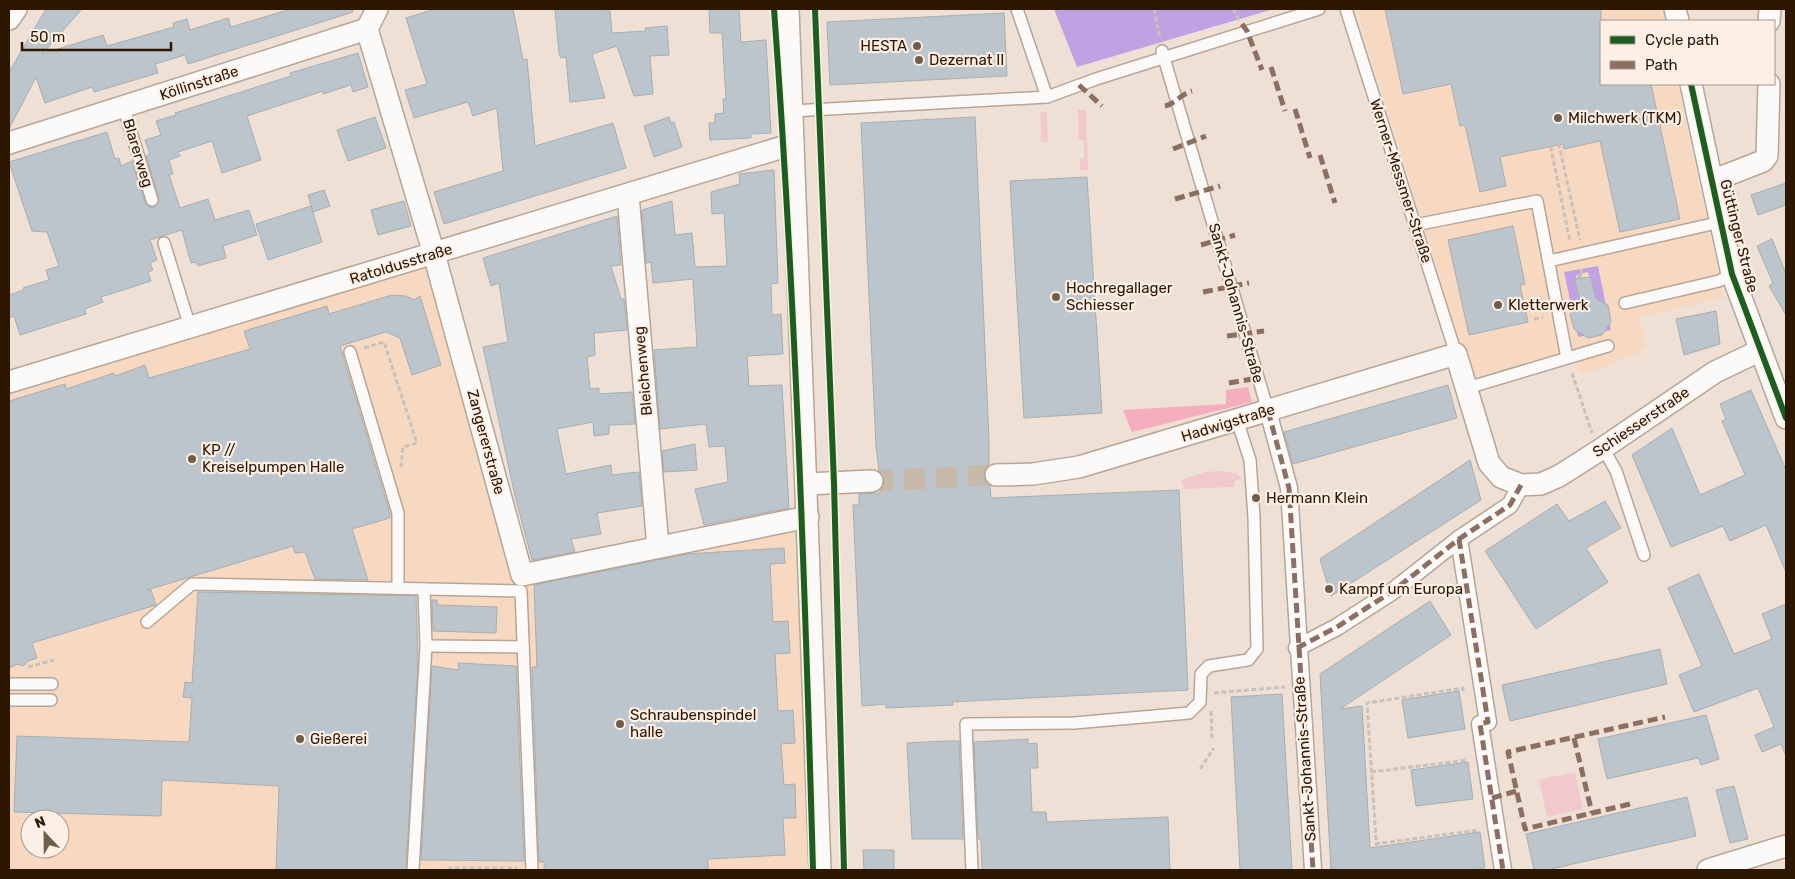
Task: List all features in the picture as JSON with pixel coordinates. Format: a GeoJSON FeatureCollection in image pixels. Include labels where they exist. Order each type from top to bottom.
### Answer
{"type":"FeatureCollection","features":[{"type":"Feature","properties":{"kind":"street"},"geometry":{"type":"LineString","coordinates":[[9,19],[16,9]]}},
{"type":"Feature","properties":{"kind":"street"},"geometry":{"type":"LineString","coordinates":[[367,29],[378,9]]}},
{"type":"Feature","properties":{"kind":"street"},"geometry":{"type":"LineString","coordinates":[[788,9],[820,870]]}},
{"type":"Feature","properties":{"kind":"street","name":"Köllinstraße"},"geometry":{"type":"LineString","coordinates":[[9,143],[367,29]]}},
{"type":"Feature","properties":{"kind":"street","name":"Zangererstraße"},"geometry":{"type":"LineString","coordinates":[[367,29],[434,254],[522,575],[808,517]]}},
{"type":"Feature","properties":{"kind":"street","name":"Güttinger Straße"},"geometry":{"type":"LineString","coordinates":[[1691,85],[1732,274],[1759,351],[1786,418]]}},
{"type":"Feature","properties":{"kind":"street","name":"Güttinger Straße"},"geometry":{"type":"LineString","coordinates":[[1712,181],[1763,160],[1767,156],[1777,102],[1769,85]]}},
{"type":"Feature","properties":{"kind":"street","name":"Ratoldusstraße"},"geometry":{"type":"LineString","coordinates":[[9,382],[793,144]]}},
{"type":"Feature","properties":{"kind":"street","name":"Bleichenweg"},"geometry":{"type":"LineString","coordinates":[[628,195],[658,547]]}},
{"type":"Feature","properties":{"kind":"street","name":"Schiesserstraße"},"geometry":{"type":"LineString","coordinates":[[1520,485],[1541,484],[1559,476],[1715,372],[1759,351]]}},
{"type":"Feature","properties":{"kind":"street"},"geometry":{"type":"LineString","coordinates":[[1297,648],[1337,627],[1393,591],[1459,539],[1510,505],[1520,485],[1501,477],[1490,463],[1456,354]]}},
{"type":"Feature","properties":{"kind":"street","name":"Hadwigstraße"},"geometry":{"type":"LineString","coordinates":[[996,475],[1033,474],[1079,467],[1456,354]]}},
{"type":"Feature","properties":{"kind":"street","name":"Sankt-Johannis-Straße"},"geometry":{"type":"LineString","coordinates":[[1268,411],[1289,488],[1297,648],[1313,870]]}},
{"type":"Feature","properties":{"kind":"street"},"geometry":{"type":"LineString","coordinates":[[807,484],[872,481]]}},
{"type":"Feature","properties":{"kind":"street"},"geometry":{"type":"LineString","coordinates":[[1459,539],[1488,722],[1480,724],[1503,870]]}},
{"type":"Feature","properties":{"kind":"street"},"geometry":{"type":"LineString","coordinates":[[1708,870],[1786,846]]}},
{"type":"Feature","properties":{"kind":"lane"},"geometry":{"type":"LineString","coordinates":[[1017,9],[1047,97]]}},
{"type":"Feature","properties":{"kind":"lane"},"geometry":{"type":"LineString","coordinates":[[792,111],[1047,97],[1164,54],[1319,9]]}},
{"type":"Feature","properties":{"kind":"lane","name":"Werner-Messmer-Straße"},"geometry":{"type":"LineString","coordinates":[[1346,9],[1456,354]]}},
{"type":"Feature","properties":{"kind":"lane","name":"Sankt-Johannis-Straße"},"geometry":{"type":"LineString","coordinates":[[1164,54],[1268,411]]}},
{"type":"Feature","properties":{"kind":"lane","name":"Blarerweg"},"geometry":{"type":"LineString","coordinates":[[123,106],[152,200]]}},
{"type":"Feature","properties":{"kind":"lane"},"geometry":{"type":"LineString","coordinates":[[1415,225],[1537,201],[1567,358]]}},
{"type":"Feature","properties":{"kind":"lane"},"geometry":{"type":"LineString","coordinates":[[1548,261],[1721,222]]}},
{"type":"Feature","properties":{"kind":"lane"},"geometry":{"type":"LineString","coordinates":[[164,243],[190,327]]}},
{"type":"Feature","properties":{"kind":"lane"},"geometry":{"type":"LineString","coordinates":[[1625,302],[1719,281],[1732,274]]}},
{"type":"Feature","properties":{"kind":"lane"},"geometry":{"type":"LineString","coordinates":[[1467,388],[1608,346]]}},
{"type":"Feature","properties":{"kind":"lane"},"geometry":{"type":"LineString","coordinates":[[350,352],[398,513],[398,588]]}},
{"type":"Feature","properties":{"kind":"lane"},"geometry":{"type":"LineString","coordinates":[[972,870],[966,724],[1074,723],[1189,713],[1200,702],[1201,674],[1210,666],[1248,660],[1257,649],[1254,517],[1250,460],[1237,420]]}},
{"type":"Feature","properties":{"kind":"lane"},"geometry":{"type":"LineString","coordinates":[[1601,449],[1616,471],[1644,555]]}},
{"type":"Feature","properties":{"kind":"lane"},"geometry":{"type":"LineString","coordinates":[[147,622],[192,584],[520,591],[532,869]]}},
{"type":"Feature","properties":{"kind":"lane"},"geometry":{"type":"LineString","coordinates":[[413,870],[426,646],[424,589]]}},
{"type":"Feature","properties":{"kind":"lane"},"geometry":{"type":"LineString","coordinates":[[426,646],[523,647]]}},
{"type":"Feature","properties":{"kind":"lane"},"geometry":{"type":"LineString","coordinates":[[9,684],[52,684]]}},
{"type":"Feature","properties":{"kind":"lane"},"geometry":{"type":"LineString","coordinates":[[9,700],[51,700]]}},
{"type":"Feature","properties":{"kind":"path"},"geometry":{"type":"LineString","coordinates":[[1154,9],[1164,54]]}},
{"type":"Feature","properties":{"kind":"path"},"geometry":{"type":"LineString","coordinates":[[1557,136],[1578,254]]}},
{"type":"Feature","properties":{"kind":"path"},"geometry":{"type":"LineString","coordinates":[[1549,138],[1578,254]]}},
{"type":"Feature","properties":{"kind":"path"},"geometry":{"type":"LineString","coordinates":[[1534,319],[1542,317]]}},
{"type":"Feature","properties":{"kind":"path"},"geometry":{"type":"LineString","coordinates":[[350,352],[384,342],[417,443],[403,448],[396,505]]}},
{"type":"Feature","properties":{"kind":"path"},"geometry":{"type":"LineString","coordinates":[[1567,358],[1588,424],[1601,449]]}},
{"type":"Feature","properties":{"kind":"path"},"geometry":{"type":"LineString","coordinates":[[23,669],[54,660]]}},
{"type":"Feature","properties":{"kind":"path"},"geometry":{"type":"LineString","coordinates":[[1212,738],[1211,693],[1301,686]]}},
{"type":"Feature","properties":{"kind":"path"},"geometry":{"type":"LineString","coordinates":[[1378,870],[1367,703],[1463,688]]}},
{"type":"Feature","properties":{"kind":"path"},"geometry":{"type":"LineString","coordinates":[[1200,769],[1214,748]]}},
{"type":"Feature","properties":{"kind":"path"},"geometry":{"type":"LineString","coordinates":[[1371,772],[1473,759]]}},
{"type":"Feature","properties":{"kind":"path"},"geometry":{"type":"LineString","coordinates":[[1375,844],[1483,830]]}},
{"type":"Feature","properties":{"kind":"path"},"geometry":{"type":"LineString","coordinates":[[448,870],[450,868],[532,869]]}},
{"type":"Feature","properties":{"kind":"shaded area"},"geometry":{"type":"Polygon","coordinates":[[[1054,9],[1274,9],[1077,67],[1054,9]]]}},
{"type":"Feature","properties":{"kind":"shaded area"},"geometry":{"type":"Polygon","coordinates":[[[1356,9],[1661,9],[1664,20],[1600,20],[1600,85],[1677,85],[1724,298],[1639,318],[1648,348],[1626,359],[1580,375],[1572,351],[1471,378],[1356,9]]]}},
{"type":"Feature","properties":{"kind":"shaded area"},"geometry":{"type":"Polygon","coordinates":[[[1078,110],[1086,110],[1088,170],[1080,170],[1080,159],[1084,158],[1084,140],[1079,140],[1078,110]]]}},
{"type":"Feature","properties":{"kind":"shaded area"},"geometry":{"type":"Polygon","coordinates":[[[1040,112],[1047,112],[1048,142],[1041,142],[1040,112]]]}},
{"type":"Feature","properties":{"kind":"shaded area"},"geometry":{"type":"Polygon","coordinates":[[[432,261],[519,580],[801,529],[807,870],[9,870],[9,396],[432,261]]]}},
{"type":"Feature","properties":{"kind":"shaded area"},"geometry":{"type":"Polygon","coordinates":[[[1598,266],[1611,330],[1578,337],[1564,272],[1598,266]],[[1588,272],[1576,275],[1578,294],[1596,304],[1588,272]]]}},
{"type":"Feature","properties":{"kind":"shaded area"},"geometry":{"type":"Polygon","coordinates":[[[1248,387],[1252,402],[1132,432],[1123,410],[1226,404],[1226,390],[1248,387]]]}},
{"type":"Feature","properties":{"kind":"shaded area"},"geometry":{"type":"Polygon","coordinates":[[[1223,471],[1237,474],[1242,479],[1234,481],[1234,487],[1184,489],[1181,480],[1205,472],[1223,471]]]}},
{"type":"Feature","properties":{"kind":"shaded area"},"geometry":{"type":"Polygon","coordinates":[[[1575,772],[1583,809],[1547,817],[1539,780],[1575,772]]]}},
{"type":"Feature","properties":{"kind":"building"},"geometry":{"type":"Polygon","coordinates":[[[46,9],[82,9],[42,54],[103,35],[107,46],[174,27],[173,23],[187,19],[190,30],[228,18],[231,27],[291,9],[352,9],[353,12],[188,64],[185,55],[155,64],[158,73],[94,92],[92,87],[45,103],[36,77],[9,129],[9,72],[46,9]]]}},
{"type":"Feature","properties":{"kind":"building"},"geometry":{"type":"Polygon","coordinates":[[[435,9],[513,9],[523,60],[527,59],[535,146],[613,123],[626,168],[444,224],[434,192],[503,171],[497,108],[473,116],[468,102],[414,118],[405,90],[427,84],[406,18],[435,9]]]}},
{"type":"Feature","properties":{"kind":"building"},"geometry":{"type":"Polygon","coordinates":[[[555,9],[604,9],[604,11],[610,11],[612,33],[646,31],[645,28],[667,26],[669,55],[650,56],[653,94],[634,96],[617,46],[592,54],[605,98],[570,102],[566,57],[561,58],[559,54],[555,9]]]}},
{"type":"Feature","properties":{"kind":"building"},"geometry":{"type":"Polygon","coordinates":[[[709,9],[739,9],[741,42],[766,40],[771,133],[751,134],[751,138],[710,140],[709,123],[715,123],[715,114],[724,113],[723,99],[726,99],[722,33],[710,33],[709,9]]]}},
{"type":"Feature","properties":{"kind":"building","name":"Milchwerk (TKM)"},"geometry":{"type":"Polygon","coordinates":[[[1385,9],[1601,9],[1600,85],[1651,85],[1680,219],[1620,232],[1600,141],[1564,149],[1563,144],[1500,157],[1506,186],[1480,192],[1465,125],[1460,126],[1451,84],[1403,94],[1385,9]]]}},
{"type":"Feature","properties":{"kind":"building","name":"HESTA"},"geometry":{"type":"Polygon","coordinates":[[[1004,13],[1007,76],[830,85],[827,22],[1004,13]]]}},
{"type":"Feature","properties":{"kind":"building"},"geometry":{"type":"Polygon","coordinates":[[[358,53],[368,87],[353,92],[351,85],[323,94],[323,91],[247,116],[261,160],[222,173],[212,141],[178,152],[180,156],[169,160],[173,174],[169,175],[180,208],[208,199],[215,220],[249,210],[257,235],[223,246],[226,258],[198,266],[196,262],[191,263],[182,230],[150,240],[157,260],[150,263],[153,270],[148,272],[151,281],[101,297],[103,302],[85,309],[86,314],[20,335],[14,316],[9,318],[9,295],[24,290],[23,288],[49,280],[46,270],[59,266],[47,232],[32,231],[9,162],[107,132],[115,159],[119,158],[121,166],[132,161],[145,203],[150,207],[155,207],[159,198],[146,156],[150,154],[145,140],[161,135],[156,121],[176,115],[175,113],[291,76],[290,73],[358,53]]]}},
{"type":"Feature","properties":{"kind":"building"},"geometry":{"type":"Polygon","coordinates":[[[375,117],[386,148],[348,161],[337,130],[375,117]]]}},
{"type":"Feature","properties":{"kind":"building"},"geometry":{"type":"Polygon","coordinates":[[[669,117],[671,123],[674,122],[682,147],[654,157],[644,126],[669,117]]]}},
{"type":"Feature","properties":{"kind":"building"},"geometry":{"type":"Polygon","coordinates":[[[975,117],[989,441],[989,464],[984,476],[990,486],[991,498],[1179,490],[1188,690],[952,702],[953,705],[886,708],[886,704],[862,706],[853,505],[859,505],[859,494],[880,493],[884,481],[879,471],[876,446],[861,123],[975,117]]]}},
{"type":"Feature","properties":{"kind":"building"},"geometry":{"type":"Polygon","coordinates":[[[774,170],[778,283],[771,284],[772,315],[781,314],[783,354],[747,356],[749,386],[782,385],[789,508],[704,525],[695,489],[728,482],[725,446],[709,447],[706,424],[660,429],[654,350],[697,347],[693,279],[653,283],[651,262],[646,263],[642,210],[672,201],[675,235],[692,233],[695,267],[727,266],[724,213],[712,214],[711,192],[740,184],[739,174],[774,170]]]}},
{"type":"Feature","properties":{"kind":"building","name":"Hochregallager Schiesser"},"geometry":{"type":"Polygon","coordinates":[[[1087,177],[1102,413],[1024,418],[1010,181],[1087,177]]]}},
{"type":"Feature","properties":{"kind":"building"},"geometry":{"type":"Polygon","coordinates":[[[1786,183],[1786,205],[1758,215],[1751,195],[1786,183]]]}},
{"type":"Feature","properties":{"kind":"building"},"geometry":{"type":"Polygon","coordinates":[[[324,190],[330,206],[313,212],[308,195],[324,190]]]}},
{"type":"Feature","properties":{"kind":"building"},"geometry":{"type":"Polygon","coordinates":[[[404,201],[411,226],[378,235],[371,210],[404,201]]]}},
{"type":"Feature","properties":{"kind":"building"},"geometry":{"type":"Polygon","coordinates":[[[311,206],[322,242],[268,260],[256,224],[311,206]]]}},
{"type":"Feature","properties":{"kind":"building"},"geometry":{"type":"Polygon","coordinates":[[[617,216],[621,265],[611,266],[621,299],[624,299],[627,330],[594,333],[595,355],[587,357],[590,389],[599,388],[599,394],[632,392],[635,424],[609,425],[609,434],[594,436],[593,422],[557,429],[566,474],[611,465],[612,475],[639,472],[642,506],[597,513],[601,534],[571,539],[575,552],[532,560],[515,496],[483,347],[508,342],[499,283],[491,286],[483,258],[617,216]]]}},
{"type":"Feature","properties":{"kind":"building"},"geometry":{"type":"Polygon","coordinates":[[[1513,226],[1525,284],[1520,285],[1528,322],[1469,335],[1448,240],[1513,226]]]}},
{"type":"Feature","properties":{"kind":"building"},"geometry":{"type":"Polygon","coordinates":[[[1772,239],[1786,274],[1786,315],[1769,286],[1773,283],[1757,246],[1772,239]]]}},
{"type":"Feature","properties":{"kind":"building"},"geometry":{"type":"Polygon","coordinates":[[[1591,277],[1596,299],[1608,305],[1611,322],[1602,335],[1588,338],[1574,329],[1570,314],[1580,303],[1575,279],[1591,277]]]}},
{"type":"Feature","properties":{"kind":"building","name":"KP // Kreiselpumpen Halle"},"geometry":{"type":"Polygon","coordinates":[[[392,295],[406,296],[414,300],[420,296],[441,365],[412,375],[400,338],[386,332],[340,346],[390,514],[390,518],[352,529],[368,580],[315,579],[305,552],[295,553],[293,546],[147,590],[151,590],[156,605],[32,643],[37,658],[28,661],[23,666],[18,664],[9,668],[9,401],[65,384],[66,389],[114,373],[115,376],[145,365],[149,378],[250,349],[244,331],[327,306],[329,314],[392,295]]]}},
{"type":"Feature","properties":{"kind":"building"},"geometry":{"type":"Polygon","coordinates":[[[1716,311],[1720,344],[1684,355],[1676,319],[1716,311]]]}},
{"type":"Feature","properties":{"kind":"building"},"geometry":{"type":"Polygon","coordinates":[[[1448,385],[1457,418],[1293,464],[1284,432],[1448,385]]]}},
{"type":"Feature","properties":{"kind":"building"},"geometry":{"type":"Polygon","coordinates":[[[1751,390],[1786,470],[1786,572],[1766,525],[1730,541],[1723,526],[1671,547],[1632,455],[1672,428],[1700,495],[1745,475],[1722,421],[1726,419],[1720,404],[1751,390]]]}},
{"type":"Feature","properties":{"kind":"building"},"geometry":{"type":"Polygon","coordinates":[[[695,444],[697,470],[664,472],[662,451],[695,444]]]}},
{"type":"Feature","properties":{"kind":"building"},"geometry":{"type":"Polygon","coordinates":[[[1470,460],[1481,500],[1331,596],[1320,559],[1470,460]]]}},
{"type":"Feature","properties":{"kind":"building"},"geometry":{"type":"Polygon","coordinates":[[[1605,501],[1621,528],[1586,548],[1608,582],[1536,629],[1485,551],[1557,504],[1569,521],[1605,501]]]}},
{"type":"Feature","properties":{"kind":"building","name":"Schraubenspindel halle"},"geometry":{"type":"Polygon","coordinates":[[[784,548],[785,563],[770,564],[773,622],[788,621],[790,653],[775,654],[778,711],[793,710],[795,743],[781,744],[784,785],[795,784],[796,818],[783,818],[785,855],[708,859],[708,870],[544,870],[544,862],[539,862],[532,667],[537,667],[534,585],[687,554],[784,548]]]}},
{"type":"Feature","properties":{"kind":"building"},"geometry":{"type":"Polygon","coordinates":[[[1699,574],[1734,654],[1772,639],[1762,614],[1786,604],[1786,756],[1781,744],[1762,752],[1755,735],[1774,727],[1758,688],[1694,712],[1679,675],[1702,666],[1668,588],[1699,574]]]}},
{"type":"Feature","properties":{"kind":"building","name":"Gießerei"},"geometry":{"type":"Polygon","coordinates":[[[198,592],[416,596],[418,663],[406,870],[276,870],[279,786],[162,780],[161,816],[70,814],[70,809],[20,809],[20,812],[14,812],[17,736],[189,742],[192,698],[183,697],[185,682],[192,683],[198,592]]]}},
{"type":"Feature","properties":{"kind":"building"},"geometry":{"type":"Polygon","coordinates":[[[432,600],[437,600],[437,605],[497,607],[496,633],[433,631],[432,600]]]}},
{"type":"Feature","properties":{"kind":"building"},"geometry":{"type":"Polygon","coordinates":[[[1430,601],[1451,635],[1340,709],[1362,706],[1370,848],[1480,832],[1485,868],[1472,870],[1331,870],[1320,674],[1430,601]]]}},
{"type":"Feature","properties":{"kind":"building"},"geometry":{"type":"Polygon","coordinates":[[[1660,649],[1667,684],[1510,721],[1502,685],[1660,649]]]}},
{"type":"Feature","properties":{"kind":"building"},"geometry":{"type":"Polygon","coordinates":[[[458,663],[516,666],[524,861],[421,860],[432,666],[459,670],[458,663]]]}},
{"type":"Feature","properties":{"kind":"building"},"geometry":{"type":"Polygon","coordinates":[[[1459,691],[1465,729],[1408,738],[1402,700],[1459,691]]]}},
{"type":"Feature","properties":{"kind":"building"},"geometry":{"type":"Polygon","coordinates":[[[1282,694],[1292,870],[1240,870],[1231,697],[1282,694]]]}},
{"type":"Feature","properties":{"kind":"building"},"geometry":{"type":"Polygon","coordinates":[[[1706,715],[1719,759],[1701,765],[1698,758],[1607,779],[1598,739],[1706,715]]]}},
{"type":"Feature","properties":{"kind":"building"},"geometry":{"type":"Polygon","coordinates":[[[1028,739],[1028,744],[1037,743],[1038,768],[1030,768],[1032,812],[1046,812],[1047,822],[1168,817],[1170,870],[982,870],[981,839],[978,839],[974,742],[1028,739]]]}},
{"type":"Feature","properties":{"kind":"building"},"geometry":{"type":"Polygon","coordinates":[[[959,741],[963,839],[912,839],[907,743],[959,741]]]}},
{"type":"Feature","properties":{"kind":"building"},"geometry":{"type":"Polygon","coordinates":[[[1468,762],[1473,799],[1416,806],[1411,770],[1468,762]]]}},
{"type":"Feature","properties":{"kind":"building"},"geometry":{"type":"Polygon","coordinates":[[[1734,786],[1748,839],[1730,843],[1716,790],[1734,786]]]}},
{"type":"Feature","properties":{"kind":"building"},"geometry":{"type":"Polygon","coordinates":[[[1687,797],[1696,836],[1547,870],[1534,870],[1526,834],[1687,797]]]}},
{"type":"Feature","properties":{"kind":"building"},"geometry":{"type":"Polygon","coordinates":[[[863,850],[894,850],[894,870],[864,870],[863,850]]]}},
{"type":"Feature","properties":{"kind":"tunnel"},"geometry":{"type":"LineString","coordinates":[[872,481],[996,475]]}},
{"type":"Feature","properties":{"kind":"marked path"},"geometry":{"type":"LineString","coordinates":[[1242,24],[1247,31],[1262,70]]}},
{"type":"Feature","properties":{"kind":"marked path"},"geometry":{"type":"LineString","coordinates":[[1271,67],[1285,111]]}},
{"type":"Feature","properties":{"kind":"marked path"},"geometry":{"type":"LineString","coordinates":[[1079,85],[1102,106]]}},
{"type":"Feature","properties":{"kind":"marked path"},"geometry":{"type":"LineString","coordinates":[[1165,106],[1192,91]]}},
{"type":"Feature","properties":{"kind":"marked path"},"geometry":{"type":"LineString","coordinates":[[1295,109],[1310,158]]}},
{"type":"Feature","properties":{"kind":"marked path"},"geometry":{"type":"LineString","coordinates":[[1173,149],[1206,136]]}},
{"type":"Feature","properties":{"kind":"marked path"},"geometry":{"type":"LineString","coordinates":[[1320,155],[1335,203]]}},
{"type":"Feature","properties":{"kind":"marked path"},"geometry":{"type":"LineString","coordinates":[[1175,199],[1220,186]]}},
{"type":"Feature","properties":{"kind":"marked path"},"geometry":{"type":"LineString","coordinates":[[1201,245],[1235,235]]}},
{"type":"Feature","properties":{"kind":"marked path"},"geometry":{"type":"LineString","coordinates":[[1203,292],[1249,283]]}},
{"type":"Feature","properties":{"kind":"marked path"},"geometry":{"type":"LineString","coordinates":[[1227,336],[1264,331]]}},
{"type":"Feature","properties":{"kind":"marked path"},"geometry":{"type":"LineString","coordinates":[[1229,383],[1258,378]]}},
{"type":"Feature","properties":{"kind":"marked path"},"geometry":{"type":"LineString","coordinates":[[1268,411],[1289,488],[1313,870]]}},
{"type":"Feature","properties":{"kind":"marked path"},"geometry":{"type":"LineString","coordinates":[[1297,648],[1337,627],[1393,591],[1459,539],[1510,505],[1521,485]]}},
{"type":"Feature","properties":{"kind":"marked path"},"geometry":{"type":"LineString","coordinates":[[1459,539],[1488,722],[1480,724],[1503,870]]}},
{"type":"Feature","properties":{"kind":"marked path"},"geometry":{"type":"LineString","coordinates":[[1630,804],[1525,829],[1508,752],[1665,717]]}},
{"type":"Feature","properties":{"kind":"marked path"},"geometry":{"type":"LineString","coordinates":[[1574,738],[1592,813]]}},
{"type":"Feature","properties":{"kind":"marked path"},"geometry":{"type":"LineString","coordinates":[[1492,798],[1517,791]]}},
{"type":"Feature","properties":{"kind":"cycle path"},"geometry":{"type":"LineString","coordinates":[[774,9],[788,224],[798,439],[813,870]]}},
{"type":"Feature","properties":{"kind":"cycle path"},"geometry":{"type":"LineString","coordinates":[[815,9],[834,483],[844,870]]}},
{"type":"Feature","properties":{"kind":"cycle path"},"geometry":{"type":"LineString","coordinates":[[1691,85],[1732,274],[1786,418]]}},
{"type":"Feature","properties":{"kind":"place","name":"HESTA"},"geometry":{"type":"Point","coordinates":[917,46]}},
{"type":"Feature","properties":{"kind":"place","name":"Dezernat II"},"geometry":{"type":"Point","coordinates":[919,60]}},
{"type":"Feature","properties":{"kind":"place","name":"Milchwerk (TKM)"},"geometry":{"type":"Point","coordinates":[1558,118]}},
{"type":"Feature","properties":{"kind":"place","name":"Hochregallager Schiesser"},"geometry":{"type":"Point","coordinates":[1056,297]}},
{"type":"Feature","properties":{"kind":"place","name":"Kletterwerk"},"geometry":{"type":"Point","coordinates":[1498,305]}},
{"type":"Feature","properties":{"kind":"place","name":"KP // Kreiselpumpen Halle"},"geometry":{"type":"Point","coordinates":[192,459]}},
{"type":"Feature","properties":{"kind":"place","name":"Hermann Klein"},"geometry":{"type":"Point","coordinates":[1256,498]}},
{"type":"Feature","properties":{"kind":"place","name":"Kampf um Europa"},"geometry":{"type":"Point","coordinates":[1329,589]}},
{"type":"Feature","properties":{"kind":"place","name":"Schraubenspindel halle"},"geometry":{"type":"Point","coordinates":[620,724]}},
{"type":"Feature","properties":{"kind":"place","name":"Gießerei"},"geometry":{"type":"Point","coordinates":[300,739]}}]}
